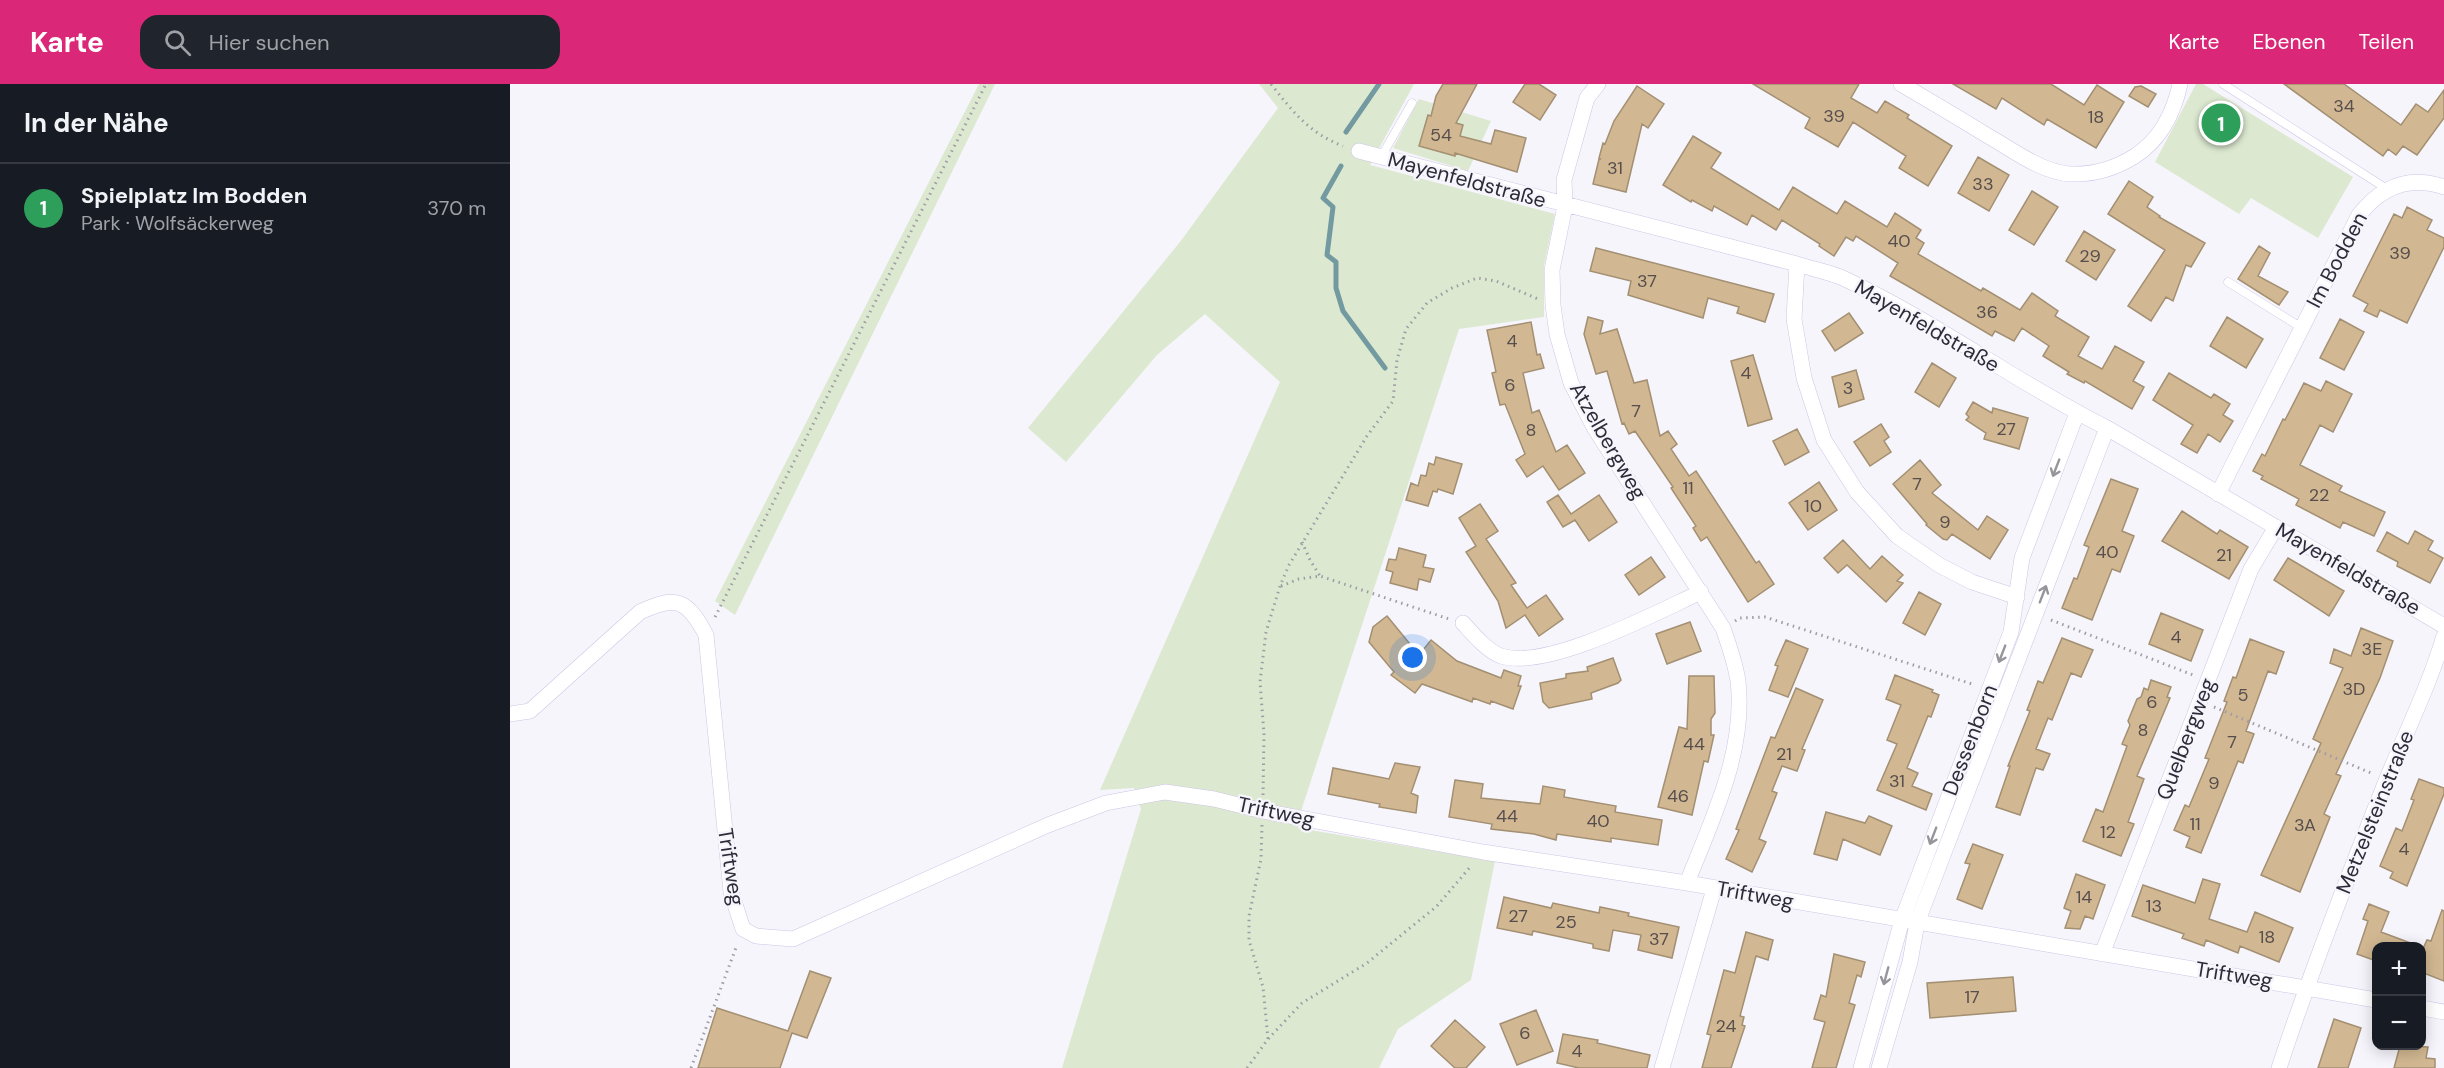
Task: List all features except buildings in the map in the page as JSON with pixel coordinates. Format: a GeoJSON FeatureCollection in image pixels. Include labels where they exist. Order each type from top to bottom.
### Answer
{"type":"FeatureCollection","features":[{"type":"Feature","properties":{"kind":"street"},"geometry":{"type":"LineString","coordinates":[[1901,84],[2043,167],[2069,174],[2094,173],[2118,167],[2139,153],[2155,138],[2168,120],[2176,102],[2180,84]]}},
{"type":"Feature","properties":{"kind":"street","name":"Atzelbergweg"},"geometry":{"type":"LineString","coordinates":[[1596,85],[1587,98],[1564,180],[1565,206],[1552,270],[1557,334],[1571,383],[1595,429],[1723,628],[1734,660],[1738,682],[1735,747],[1720,799],[1687,883]]}},
{"type":"Feature","properties":{"kind":"street","name":"Mayenfeldstraße"},"geometry":{"type":"LineString","coordinates":[[1359,151],[1797,264],[1843,279],[1932,326],[2444,626]]}},
{"type":"Feature","properties":{"kind":"street","name":"Im Bodden"},"geometry":{"type":"LineString","coordinates":[[2218,494],[2359,215],[2369,203],[2387,189],[2406,182],[2430,182],[2444,187]]}},
{"type":"Feature","properties":{"kind":"street"},"geometry":{"type":"LineString","coordinates":[[1797,264],[1794,319],[1804,378],[1824,440],[1857,492],[1897,536],[1939,565],[1972,582],[2017,597]]}},
{"type":"Feature","properties":{"kind":"street","name":"Dessenborn"},"geometry":{"type":"LineString","coordinates":[[1861,1068],[1909,921],[2010,632],[2022,558],[2077,413]]}},
{"type":"Feature","properties":{"kind":"street","name":"Dessenborn"},"geometry":{"type":"LineString","coordinates":[[1879,1068],[1910,962],[1909,921],[2036,614],[2107,428]]}},
{"type":"Feature","properties":{"kind":"street","name":"Quelbergweg"},"geometry":{"type":"LineString","coordinates":[[2102,954],[2251,569],[2276,527]]}},
{"type":"Feature","properties":{"kind":"street"},"geometry":{"type":"LineString","coordinates":[[1463,623],[1477,639],[1501,656],[1536,658],[1579,646],[1701,592]]}},
{"type":"Feature","properties":{"kind":"street","name":"Triftweg"},"geometry":{"type":"LineString","coordinates":[[510,714],[530,711],[640,612],[662,602],[681,603],[696,617],[706,635],[731,892],[743,929],[756,936],[793,939],[1048,825],[1106,803],[1165,792],[1214,799],[1263,811],[1483,852],[1687,883],[2372,999]]}},
{"type":"Feature","properties":{"kind":"street","name":"Metzelsteinstraße"},"geometry":{"type":"LineString","coordinates":[[2279,1068],[2306,987],[2444,636]]}},
{"type":"Feature","properties":{"kind":"street"},"geometry":{"type":"LineString","coordinates":[[1662,1068],[1714,889]]}},
{"type":"Feature","properties":{"kind":"street"},"geometry":{"type":"LineString","coordinates":[[2426,1009],[2444,1012]]}},
{"type":"Feature","properties":{"kind":"lane"},"geometry":{"type":"LineString","coordinates":[[2223,84],[2387,189]]}},
{"type":"Feature","properties":{"kind":"lane"},"geometry":{"type":"LineString","coordinates":[[1380,158],[1412,103]]}},
{"type":"Feature","properties":{"kind":"lane","name":"Im Bodden"},"geometry":{"type":"LineString","coordinates":[[2228,282],[2302,327]]}},
{"type":"Feature","properties":{"kind":"path"},"geometry":{"type":"LineString","coordinates":[[706,635],[986,84]]}},
{"type":"Feature","properties":{"kind":"path"},"geometry":{"type":"LineString","coordinates":[[1270,84],[1301,120],[1319,136],[1359,151]]}},
{"type":"Feature","properties":{"kind":"path"},"geometry":{"type":"LineString","coordinates":[[1268,1039],[1263,987],[1249,940],[1249,916],[1261,859],[1263,734],[1260,682],[1266,632],[1280,586],[1302,542],[1368,436],[1393,401],[1397,360],[1406,329],[1427,303],[1452,288],[1477,278],[1496,281],[1553,305]]}},
{"type":"Feature","properties":{"kind":"path"},"geometry":{"type":"LineString","coordinates":[[1302,542],[1310,561],[1320,576]]}},
{"type":"Feature","properties":{"kind":"path"},"geometry":{"type":"LineString","coordinates":[[1280,586],[1299,579],[1320,576],[1463,623]]}},
{"type":"Feature","properties":{"kind":"path"},"geometry":{"type":"LineString","coordinates":[[2036,614],[2208,681]]}},
{"type":"Feature","properties":{"kind":"path"},"geometry":{"type":"LineString","coordinates":[[1723,628],[1740,618],[1765,617],[1976,685],[1988,693]]}},
{"type":"Feature","properties":{"kind":"path"},"geometry":{"type":"LineString","coordinates":[[2201,701],[2387,779]]}},
{"type":"Feature","properties":{"kind":"path"},"geometry":{"type":"LineString","coordinates":[[1247,1068],[1268,1039],[1302,1003],[1367,963],[1437,906],[1483,852]]}},
{"type":"Feature","properties":{"kind":"path"},"geometry":{"type":"LineString","coordinates":[[691,1068],[743,929]]}},
{"type":"Feature","properties":{"kind":"green space"},"geometry":{"type":"Polygon","coordinates":[[[979,84],[995,84],[735,615],[715,601],[979,84]]]}},
{"type":"Feature","properties":{"kind":"green space"},"geometry":{"type":"Polygon","coordinates":[[[1259,84],[1414,84],[1370,165],[1555,214],[1544,266],[1544,317],[1459,329],[1302,808],[1298,828],[1495,861],[1471,980],[1398,1029],[1379,1068],[1062,1068],[1141,809],[1134,788],[1100,790],[1280,382],[1205,314],[1157,355],[1066,462],[1028,428],[1180,242],[1278,108],[1259,84]]]}},
{"type":"Feature","properties":{"kind":"green space"},"geometry":{"type":"Polygon","coordinates":[[[2196,84],[2203,84],[2353,177],[2318,238],[2251,198],[2239,214],[2155,162],[2196,84]]]}},
{"type":"Feature","properties":{"kind":"green space"},"geometry":{"type":"Polygon","coordinates":[[[1419,99],[1491,121],[1468,171],[1393,148],[1419,99]]]}},
{"type":"Feature","properties":{"kind":"waterway"},"geometry":{"type":"LineString","coordinates":[[1346,132],[1379,84]]}},
{"type":"Feature","properties":{"kind":"waterway"},"geometry":{"type":"LineString","coordinates":[[1341,166],[1323,198],[1333,207],[1327,255],[1336,262],[1336,288],[1343,311],[1385,368]]}},
{"type":"Feature","properties":{"kind":"place","name":"Spielplatz Im Bodden"},"geometry":{"type":"Point","coordinates":[2221,123]}}]}
